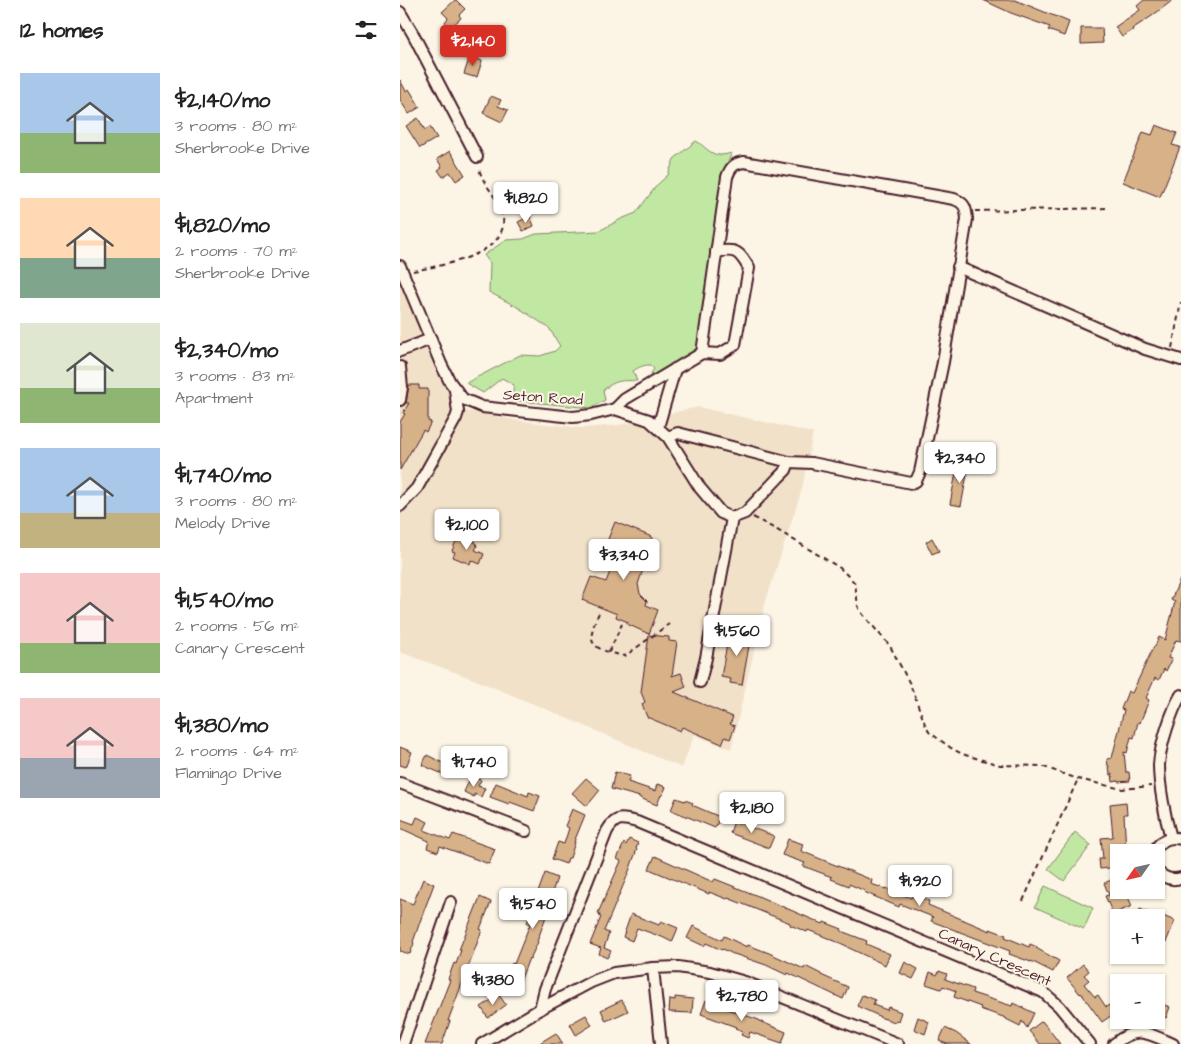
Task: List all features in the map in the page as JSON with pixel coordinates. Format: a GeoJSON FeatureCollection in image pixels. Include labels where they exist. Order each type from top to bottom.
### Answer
{"type":"FeatureCollection","features":[{"type":"Feature","properties":{"kind":"street"},"geometry":{"type":"LineString","coordinates":[[400,12],[477,157]]}},
{"type":"Feature","properties":{"kind":"street"},"geometry":{"type":"LineString","coordinates":[[668,437],[678,433],[684,434],[789,462],[812,463],[914,483],[920,472],[943,362],[967,211],[961,202],[954,199],[744,162],[732,166],[727,177],[702,353]]}},
{"type":"Feature","properties":{"kind":"street"},"geometry":{"type":"LineString","coordinates":[[716,252],[728,250],[740,254],[750,268],[735,345],[720,354],[702,353],[625,398],[615,409],[649,420],[668,437],[700,488],[721,513],[732,518],[745,513],[786,470],[789,462]]}},
{"type":"Feature","properties":{"kind":"street"},"geometry":{"type":"LineString","coordinates":[[958,267],[1145,349],[1181,360]]}},
{"type":"Feature","properties":{"kind":"street","name":"Seton Road"},"geometry":{"type":"LineString","coordinates":[[402,270],[441,364],[454,389],[463,398],[482,407],[574,417],[615,409]]}},
{"type":"Feature","properties":{"kind":"street"},"geometry":{"type":"LineString","coordinates":[[400,351],[430,339]]}},
{"type":"Feature","properties":{"kind":"street"},"geometry":{"type":"LineString","coordinates":[[400,367],[402,387],[400,400]]}},
{"type":"Feature","properties":{"kind":"street"},"geometry":{"type":"LineString","coordinates":[[658,428],[675,369]]}},
{"type":"Feature","properties":{"kind":"street"},"geometry":{"type":"LineString","coordinates":[[402,502],[413,494],[417,488],[456,418],[458,412],[454,389]]}},
{"type":"Feature","properties":{"kind":"street"},"geometry":{"type":"LineString","coordinates":[[458,412],[474,404]]}},
{"type":"Feature","properties":{"kind":"street"},"geometry":{"type":"LineString","coordinates":[[700,682],[732,518]]}},
{"type":"Feature","properties":{"kind":"street"},"geometry":{"type":"LineString","coordinates":[[1159,844],[1164,840],[1176,839],[1166,820],[1159,765],[1170,721],[1181,695]]}},
{"type":"Feature","properties":{"kind":"street"},"geometry":{"type":"LineString","coordinates":[[400,783],[526,831]]}},
{"type":"Feature","properties":{"kind":"street","name":"Canary Crescent"},"geometry":{"type":"LineString","coordinates":[[540,1009],[545,989],[607,831],[612,822],[623,819],[637,822],[1042,992],[1059,1006],[1090,1044]]}},
{"type":"Feature","properties":{"kind":"street"},"geometry":{"type":"LineString","coordinates":[[1165,877],[1172,880],[1181,878]]}},
{"type":"Feature","properties":{"kind":"street"},"geometry":{"type":"LineString","coordinates":[[403,1044],[451,902]]}},
{"type":"Feature","properties":{"kind":"street"},"geometry":{"type":"LineString","coordinates":[[653,968],[661,1044]]}},
{"type":"Feature","properties":{"kind":"street"},"geometry":{"type":"LineString","coordinates":[[482,1044],[540,1009],[591,982],[614,973],[653,968],[678,968],[710,972],[745,982],[898,1044]]}},
{"type":"Feature","properties":{"kind":"street"},"geometry":{"type":"LineString","coordinates":[[1114,1044],[1132,1033],[1142,1032],[1173,1044]]}},
{"type":"Feature","properties":{"kind":"path"},"geometry":{"type":"LineString","coordinates":[[402,270],[447,264],[480,252],[501,235],[504,221],[501,207],[480,173],[477,157]]}},
{"type":"Feature","properties":{"kind":"path"},"geometry":{"type":"LineString","coordinates":[[967,211],[1108,208]]}},
{"type":"Feature","properties":{"kind":"path"},"geometry":{"type":"LineString","coordinates":[[1170,357],[1181,302]]}},
{"type":"Feature","properties":{"kind":"path"},"geometry":{"type":"LineString","coordinates":[[745,513],[779,531],[840,568],[849,576],[854,583],[860,611],[890,646],[910,684],[929,732],[956,751],[1000,765],[1041,766],[1078,779],[1122,789],[1161,785]]}},
{"type":"Feature","properties":{"kind":"path"},"geometry":{"type":"LineString","coordinates":[[599,613],[592,632],[591,639],[593,644],[598,648],[625,656],[668,624]]}},
{"type":"Feature","properties":{"kind":"path"},"geometry":{"type":"LineString","coordinates":[[609,652],[622,624]]}},
{"type":"Feature","properties":{"kind":"path"},"geometry":{"type":"LineString","coordinates":[[1023,901],[1078,779]]}},
{"type":"Feature","properties":{"kind":"shaded area"},"geometry":{"type":"Polygon","coordinates":[[[400,283],[440,378],[450,394],[467,411],[515,420],[582,428],[619,425],[698,407],[813,433],[802,489],[765,604],[731,749],[694,735],[682,768],[473,679],[400,652],[400,283]]]}},
{"type":"Feature","properties":{"kind":"green space"},"geometry":{"type":"Polygon","coordinates":[[[696,141],[716,155],[732,153],[726,166],[698,349],[656,376],[651,373],[654,369],[650,365],[637,368],[633,371],[637,381],[615,382],[603,390],[605,400],[591,408],[510,400],[514,385],[502,378],[483,393],[466,383],[520,355],[540,356],[555,351],[560,346],[549,328],[519,308],[489,292],[490,263],[484,255],[506,240],[523,239],[536,234],[599,231],[636,213],[657,185],[668,175],[674,159],[696,141]]]}},
{"type":"Feature","properties":{"kind":"green space"},"geometry":{"type":"Polygon","coordinates":[[[1075,832],[1091,845],[1064,881],[1048,869],[1075,832]]]}},
{"type":"Feature","properties":{"kind":"green space"},"geometry":{"type":"Polygon","coordinates":[[[1045,886],[1093,908],[1084,929],[1035,907],[1045,886]]]}},
{"type":"Feature","properties":{"kind":"building"},"geometry":{"type":"Polygon","coordinates":[[[455,0],[465,9],[459,15],[461,18],[450,28],[445,22],[448,18],[442,12],[455,0]]]}},
{"type":"Feature","properties":{"kind":"building"},"geometry":{"type":"Polygon","coordinates":[[[983,0],[1015,0],[1069,22],[1064,36],[1048,30],[1050,27],[1011,13],[983,0]]]}},
{"type":"Feature","properties":{"kind":"building"},"geometry":{"type":"Polygon","coordinates":[[[1144,0],[1173,0],[1122,37],[1115,27],[1140,10],[1137,6],[1144,0]]]}},
{"type":"Feature","properties":{"kind":"building"},"geometry":{"type":"Polygon","coordinates":[[[1081,28],[1102,28],[1103,43],[1081,44],[1081,28]]]}},
{"type":"Feature","properties":{"kind":"building"},"geometry":{"type":"Polygon","coordinates":[[[470,56],[482,61],[477,77],[464,74],[470,56]]]}},
{"type":"Feature","properties":{"kind":"building"},"geometry":{"type":"Polygon","coordinates":[[[400,80],[406,91],[409,89],[420,107],[409,114],[400,100],[400,80]]]}},
{"type":"Feature","properties":{"kind":"building"},"geometry":{"type":"Polygon","coordinates":[[[491,96],[501,100],[498,106],[508,110],[502,122],[483,113],[491,96]]]}},
{"type":"Feature","properties":{"kind":"building"},"geometry":{"type":"Polygon","coordinates":[[[418,118],[425,130],[430,127],[437,138],[420,148],[406,126],[418,118]]]}},
{"type":"Feature","properties":{"kind":"building"},"geometry":{"type":"Polygon","coordinates":[[[1156,125],[1177,133],[1172,145],[1180,147],[1160,197],[1123,182],[1143,132],[1152,135],[1156,125]]]}},
{"type":"Feature","properties":{"kind":"building"},"geometry":{"type":"Polygon","coordinates":[[[450,151],[465,175],[456,181],[450,172],[443,177],[438,170],[442,167],[437,159],[450,151]]]}},
{"type":"Feature","properties":{"kind":"building"},"geometry":{"type":"Polygon","coordinates":[[[530,216],[534,226],[523,231],[518,222],[530,216]]]}},
{"type":"Feature","properties":{"kind":"building"},"geometry":{"type":"Polygon","coordinates":[[[409,385],[419,385],[419,389],[428,389],[428,421],[431,422],[426,432],[423,430],[400,470],[400,422],[409,403],[406,403],[409,385]]]}},
{"type":"Feature","properties":{"kind":"building"},"geometry":{"type":"Polygon","coordinates":[[[958,462],[969,464],[961,506],[950,504],[958,462]]]}},
{"type":"Feature","properties":{"kind":"building"},"geometry":{"type":"Polygon","coordinates":[[[615,522],[652,537],[641,563],[645,564],[638,584],[640,594],[647,601],[646,605],[658,610],[649,634],[627,624],[628,622],[616,617],[617,614],[582,600],[591,577],[606,582],[619,549],[606,544],[615,522]]]}},
{"type":"Feature","properties":{"kind":"building"},"geometry":{"type":"Polygon","coordinates":[[[462,532],[465,539],[472,542],[475,541],[477,546],[475,550],[484,554],[480,564],[471,560],[470,564],[453,557],[455,552],[452,551],[462,532]]]}},
{"type":"Feature","properties":{"kind":"building"},"geometry":{"type":"Polygon","coordinates":[[[932,538],[939,551],[932,554],[926,542],[932,538]]]}},
{"type":"Feature","properties":{"kind":"building"},"geometry":{"type":"Polygon","coordinates":[[[1181,577],[1181,641],[1176,640],[1168,658],[1172,659],[1166,671],[1164,669],[1159,680],[1155,678],[1146,698],[1149,700],[1140,723],[1138,722],[1134,738],[1131,737],[1127,753],[1124,752],[1126,772],[1129,772],[1130,781],[1113,782],[1107,759],[1112,758],[1124,710],[1121,709],[1128,691],[1132,693],[1159,637],[1165,640],[1175,602],[1171,600],[1181,577]]]}},
{"type":"Feature","properties":{"kind":"building"},"geometry":{"type":"Polygon","coordinates":[[[744,628],[752,629],[742,685],[730,683],[731,679],[721,677],[729,633],[743,635],[744,628]]]}},
{"type":"Feature","properties":{"kind":"building"},"geometry":{"type":"Polygon","coordinates":[[[649,635],[669,637],[669,641],[677,642],[672,676],[681,673],[686,687],[674,692],[733,717],[730,724],[735,726],[730,739],[725,737],[722,744],[682,727],[680,731],[647,717],[642,704],[645,702],[641,692],[649,635]]]}},
{"type":"Feature","properties":{"kind":"building"},"geometry":{"type":"Polygon","coordinates":[[[400,747],[412,752],[406,767],[400,765],[400,747]]]}},
{"type":"Feature","properties":{"kind":"building"},"geometry":{"type":"Polygon","coordinates":[[[427,755],[449,766],[445,775],[422,765],[427,755]]]}},
{"type":"Feature","properties":{"kind":"building"},"geometry":{"type":"Polygon","coordinates":[[[615,772],[630,776],[628,782],[655,791],[657,784],[666,787],[657,805],[640,797],[611,789],[615,772]]]}},
{"type":"Feature","properties":{"kind":"building"},"geometry":{"type":"Polygon","coordinates":[[[471,776],[481,780],[478,786],[485,788],[481,797],[474,794],[474,797],[464,792],[471,776]]]}},
{"type":"Feature","properties":{"kind":"building"},"geometry":{"type":"Polygon","coordinates":[[[586,778],[600,790],[587,806],[572,793],[586,778]]]}},
{"type":"Feature","properties":{"kind":"building"},"geometry":{"type":"Polygon","coordinates":[[[496,783],[528,796],[529,792],[540,796],[534,811],[490,797],[496,783]]]}},
{"type":"Feature","properties":{"kind":"building"},"geometry":{"type":"Polygon","coordinates":[[[676,798],[693,803],[692,805],[720,817],[715,828],[671,810],[676,798]]]}},
{"type":"Feature","properties":{"kind":"building"},"geometry":{"type":"Polygon","coordinates":[[[1126,802],[1127,814],[1124,814],[1126,844],[1110,844],[1110,868],[1100,869],[1099,859],[1103,859],[1101,838],[1113,837],[1110,804],[1126,802]]]}},
{"type":"Feature","properties":{"kind":"building"},"geometry":{"type":"Polygon","coordinates":[[[572,809],[585,815],[570,858],[568,858],[566,864],[552,859],[558,842],[564,844],[569,828],[565,826],[572,809]]]}},
{"type":"Feature","properties":{"kind":"building"},"geometry":{"type":"Polygon","coordinates":[[[417,817],[428,822],[424,830],[450,840],[453,834],[495,849],[489,864],[440,846],[438,852],[427,848],[429,841],[400,828],[400,819],[414,824],[417,817]]]}},
{"type":"Feature","properties":{"kind":"building"},"geometry":{"type":"Polygon","coordinates":[[[734,821],[743,824],[744,821],[752,824],[750,827],[774,836],[769,848],[730,833],[734,821]]]}},
{"type":"Feature","properties":{"kind":"building"},"geometry":{"type":"Polygon","coordinates":[[[629,839],[638,843],[637,849],[604,931],[609,933],[604,948],[611,951],[607,958],[599,954],[601,948],[590,944],[601,917],[598,913],[621,861],[617,859],[624,843],[626,845],[629,839]]]}},
{"type":"Feature","properties":{"kind":"building"},"geometry":{"type":"Polygon","coordinates":[[[788,839],[803,844],[801,851],[872,880],[871,884],[911,898],[913,895],[929,901],[928,905],[990,931],[990,929],[1006,935],[1005,937],[1029,947],[1030,944],[1059,961],[1053,972],[1031,961],[1009,954],[1010,951],[931,921],[933,917],[900,904],[899,907],[849,884],[849,886],[831,879],[832,877],[803,866],[805,863],[782,855],[788,839]]]}},
{"type":"Feature","properties":{"kind":"building"},"geometry":{"type":"Polygon","coordinates":[[[655,856],[713,882],[715,879],[823,924],[824,922],[842,929],[841,931],[867,941],[866,944],[890,954],[885,965],[847,946],[808,930],[807,932],[790,925],[790,923],[728,898],[709,892],[709,894],[649,869],[655,856]]]}},
{"type":"Feature","properties":{"kind":"building"},"geometry":{"type":"Polygon","coordinates":[[[545,873],[557,878],[538,942],[529,958],[518,987],[505,982],[530,924],[527,923],[545,873]]]}},
{"type":"Feature","properties":{"kind":"building"},"geometry":{"type":"Polygon","coordinates":[[[423,879],[434,884],[410,954],[400,951],[400,899],[413,904],[423,879]]]}},
{"type":"Feature","properties":{"kind":"building"},"geometry":{"type":"Polygon","coordinates":[[[1110,881],[1110,899],[1129,899],[1132,906],[1125,909],[1111,909],[1105,896],[1109,895],[1104,883],[1110,881]]]}},
{"type":"Feature","properties":{"kind":"building"},"geometry":{"type":"Polygon","coordinates":[[[480,897],[491,902],[448,1021],[450,1021],[442,1044],[425,1044],[450,980],[448,979],[454,963],[456,964],[461,950],[459,950],[480,897]]]}},
{"type":"Feature","properties":{"kind":"building"},"geometry":{"type":"Polygon","coordinates":[[[631,914],[659,925],[661,921],[678,928],[672,942],[637,928],[632,941],[623,937],[631,914]]]}},
{"type":"Feature","properties":{"kind":"building"},"geometry":{"type":"Polygon","coordinates":[[[1165,917],[1175,921],[1165,942],[1165,917]]]}},
{"type":"Feature","properties":{"kind":"building"},"geometry":{"type":"Polygon","coordinates":[[[693,926],[722,940],[724,936],[804,969],[805,966],[848,987],[843,999],[788,973],[787,975],[723,949],[706,943],[704,946],[687,938],[693,926]]]}},
{"type":"Feature","properties":{"kind":"building"},"geometry":{"type":"Polygon","coordinates":[[[905,962],[918,969],[913,979],[900,973],[905,962]]]}},
{"type":"Feature","properties":{"kind":"building"},"geometry":{"type":"Polygon","coordinates":[[[1083,964],[1089,971],[1084,975],[1089,980],[1084,984],[1095,997],[1098,995],[1106,1007],[1109,1005],[1110,1016],[1102,1022],[1081,993],[1067,978],[1083,964]]]}},
{"type":"Feature","properties":{"kind":"building"},"geometry":{"type":"Polygon","coordinates":[[[939,971],[947,974],[945,979],[973,989],[972,993],[1012,1006],[1013,1003],[1034,1013],[1027,1028],[1022,1021],[1020,1026],[1006,1018],[980,1009],[981,1007],[954,997],[956,991],[943,986],[941,989],[926,984],[930,972],[937,975],[939,971]]]}},
{"type":"Feature","properties":{"kind":"building"},"geometry":{"type":"Polygon","coordinates":[[[499,995],[506,1005],[488,1018],[481,1007],[499,995]]]}},
{"type":"Feature","properties":{"kind":"building"},"geometry":{"type":"Polygon","coordinates":[[[862,995],[875,1000],[873,1005],[887,1010],[888,1007],[901,1012],[898,1021],[896,1020],[895,1022],[879,1017],[857,1006],[862,995]]]}},
{"type":"Feature","properties":{"kind":"building"},"geometry":{"type":"Polygon","coordinates":[[[675,997],[693,999],[692,1013],[669,1012],[670,999],[675,1000],[675,997]]]}},
{"type":"Feature","properties":{"kind":"building"},"geometry":{"type":"Polygon","coordinates":[[[622,1000],[628,1011],[606,1021],[601,1010],[622,1000]]]}},
{"type":"Feature","properties":{"kind":"building"},"geometry":{"type":"Polygon","coordinates":[[[706,1000],[722,1004],[721,1007],[759,1020],[786,1032],[782,1043],[750,1032],[748,1038],[741,1035],[743,1031],[736,1027],[701,1014],[706,1000]]]}},
{"type":"Feature","properties":{"kind":"building"},"geometry":{"type":"Polygon","coordinates":[[[1165,1005],[1170,1007],[1165,1018],[1165,1005]]]}},
{"type":"Feature","properties":{"kind":"building"},"geometry":{"type":"Polygon","coordinates":[[[586,1015],[592,1025],[576,1035],[570,1024],[586,1015]]]}},
{"type":"Feature","properties":{"kind":"building"},"geometry":{"type":"Polygon","coordinates":[[[918,1017],[929,1022],[925,1034],[914,1029],[918,1017]]]}},
{"type":"Feature","properties":{"kind":"building"},"geometry":{"type":"Polygon","coordinates":[[[1042,1021],[1060,1044],[1040,1044],[1029,1031],[1042,1021]]]}},
{"type":"Feature","properties":{"kind":"building"},"geometry":{"type":"Polygon","coordinates":[[[945,1028],[956,1033],[971,1044],[947,1044],[939,1041],[945,1028]]]}},
{"type":"Feature","properties":{"kind":"building"},"geometry":{"type":"Polygon","coordinates":[[[556,1033],[563,1044],[538,1044],[556,1033]]]}}]}
